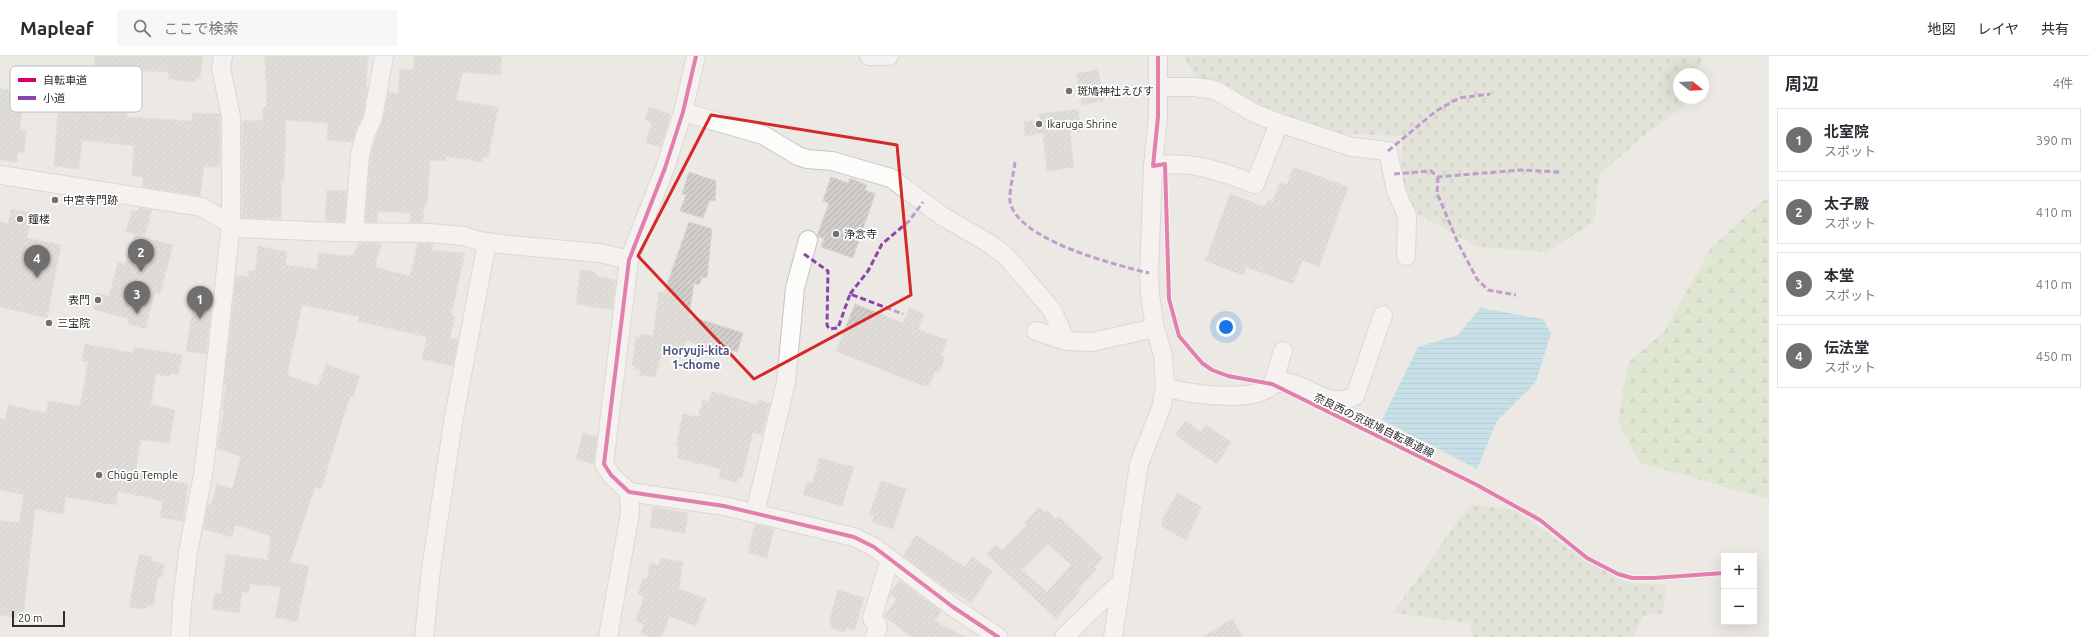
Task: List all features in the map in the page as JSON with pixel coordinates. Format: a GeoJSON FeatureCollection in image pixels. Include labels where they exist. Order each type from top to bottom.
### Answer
{"type":"FeatureCollection","features":[{"type":"Feature","properties":{"kind":"street"},"geometry":{"type":"LineString","coordinates":[[180,637],[188,552],[203,475],[231,224],[230,117],[221,68],[223,56]]}},
{"type":"Feature","properties":{"kind":"street"},"geometry":{"type":"LineString","coordinates":[[354,231],[360,156],[365,135],[373,118],[384,56]]}},
{"type":"Feature","properties":{"kind":"street"},"geometry":{"type":"LineString","coordinates":[[696,56],[683,112],[666,168],[629,260],[604,464],[611,475],[629,492],[724,506],[854,538],[874,547],[953,607],[998,637]]}},
{"type":"Feature","properties":{"kind":"street"},"geometry":{"type":"LineString","coordinates":[[869,56],[889,56]]}},
{"type":"Feature","properties":{"kind":"street"},"geometry":{"type":"LineString","coordinates":[[1113,637],[1139,464],[1161,408],[1165,387],[1163,355],[1155,328],[1150,295],[1149,273],[1153,166],[1159,87],[1158,56]]}},
{"type":"Feature","properties":{"kind":"street"},"geometry":{"type":"LineString","coordinates":[[1159,87],[1195,87],[1215,90],[1252,112],[1279,123],[1352,147],[1388,151],[1396,191],[1407,216],[1406,256]]}},
{"type":"Feature","properties":{"kind":"street"},"geometry":{"type":"LineString","coordinates":[[683,112],[763,135],[798,156],[807,159],[832,161],[890,178],[942,216],[990,244],[1006,256],[1052,310],[1066,341]]}},
{"type":"Feature","properties":{"kind":"street"},"geometry":{"type":"LineString","coordinates":[[1153,166],[1177,163],[1191,164],[1205,167],[1255,184],[1279,123]]}},
{"type":"Feature","properties":{"kind":"street"},"geometry":{"type":"LineString","coordinates":[[0,175],[202,207],[238,228],[335,232],[430,233],[464,236],[487,242],[600,252],[629,260]]}},
{"type":"Feature","properties":{"kind":"street"},"geometry":{"type":"LineString","coordinates":[[755,513],[786,382],[794,288],[808,240]]}},
{"type":"Feature","properties":{"kind":"street"},"geometry":{"type":"LineString","coordinates":[[424,637],[431,569],[453,422],[487,242]]}},
{"type":"Feature","properties":{"kind":"street"},"geometry":{"type":"LineString","coordinates":[[1165,387],[1194,394],[1256,394],[1272,384],[1289,382],[1334,401],[1346,401],[1355,396],[1383,315]]}},
{"type":"Feature","properties":{"kind":"street"},"geometry":{"type":"LineString","coordinates":[[1036,331],[1066,341],[1092,342],[1155,328]]}},
{"type":"Feature","properties":{"kind":"street"},"geometry":{"type":"LineString","coordinates":[[1272,384],[1283,351]]}},
{"type":"Feature","properties":{"kind":"street"},"geometry":{"type":"LineString","coordinates":[[608,637],[630,513],[629,492]]}},
{"type":"Feature","properties":{"kind":"street"},"geometry":{"type":"LineString","coordinates":[[875,637],[878,627],[872,618],[890,559]]}},
{"type":"Feature","properties":{"kind":"street"},"geometry":{"type":"LineString","coordinates":[[1064,637],[1121,582]]}},
{"type":"Feature","properties":{"kind":"highlighted area"},"geometry":{"type":"Polygon","coordinates":[[[711,115],[897,145],[911,295],[754,379],[638,256],[711,115]]]}},
{"type":"Feature","properties":{"kind":"green space"},"geometry":{"type":"Polygon","coordinates":[[[1184,56],[1702,56],[1699,68],[1673,68],[1673,104],[1686,104],[1641,138],[1599,175],[1594,222],[1546,252],[1477,247],[1400,204],[1403,136],[1345,134],[1262,112],[1195,78],[1184,56]]]}},
{"type":"Feature","properties":{"kind":"green space"},"geometry":{"type":"Polygon","coordinates":[[[1769,198],[1769,499],[1640,463],[1618,421],[1628,363],[1665,331],[1710,249],[1760,203],[1769,198]]]}},
{"type":"Feature","properties":{"kind":"green space"},"geometry":{"type":"Polygon","coordinates":[[[1470,504],[1517,511],[1562,544],[1627,583],[1666,585],[1663,613],[1643,616],[1633,637],[1473,637],[1469,623],[1393,613],[1470,504]]]}},
{"type":"Feature","properties":{"kind":"water"},"geometry":{"type":"Polygon","coordinates":[[[1480,308],[1543,319],[1551,333],[1536,382],[1497,421],[1477,469],[1382,420],[1418,347],[1458,335],[1480,308]]]}},
{"type":"Feature","properties":{"kind":"building"},"geometry":{"type":"Polygon","coordinates":[[[95,56],[203,56],[200,79],[196,79],[196,82],[169,79],[168,72],[142,71],[142,66],[94,66],[95,56]]]}},
{"type":"Feature","properties":{"kind":"building"},"geometry":{"type":"Polygon","coordinates":[[[265,56],[368,56],[366,87],[368,87],[363,115],[352,142],[327,140],[328,123],[286,120],[284,181],[281,181],[281,219],[242,218],[242,121],[263,120],[263,108],[267,107],[265,56]]]}},
{"type":"Feature","properties":{"kind":"building"},"geometry":{"type":"Polygon","coordinates":[[[414,56],[502,56],[500,75],[463,72],[456,100],[498,107],[488,158],[483,157],[482,162],[446,156],[446,161],[430,160],[427,205],[424,205],[423,222],[410,222],[410,213],[378,211],[377,222],[365,222],[370,157],[375,139],[383,120],[388,92],[398,94],[400,69],[414,70],[414,56]]]}},
{"type":"Feature","properties":{"kind":"building"},"geometry":{"type":"Polygon","coordinates":[[[1098,69],[1104,101],[1082,105],[1076,74],[1098,69]]]}},
{"type":"Feature","properties":{"kind":"building"},"geometry":{"type":"Polygon","coordinates":[[[0,89],[10,90],[10,112],[22,112],[20,130],[26,130],[24,153],[18,152],[17,162],[0,160],[0,89]]]}},
{"type":"Feature","properties":{"kind":"building"},"geometry":{"type":"Polygon","coordinates":[[[649,107],[671,114],[661,147],[646,143],[652,122],[645,120],[649,107]]]}},
{"type":"Feature","properties":{"kind":"building"},"geometry":{"type":"Polygon","coordinates":[[[1078,109],[1081,131],[1070,132],[1074,167],[1047,171],[1043,133],[1025,136],[1024,122],[1040,120],[1039,114],[1078,109]]]}},
{"type":"Feature","properties":{"kind":"building"},"geometry":{"type":"Polygon","coordinates":[[[58,112],[128,112],[127,117],[192,121],[192,113],[220,114],[220,167],[204,167],[200,196],[142,187],[143,177],[132,176],[134,146],[82,140],[79,169],[54,166],[58,112]]]}},
{"type":"Feature","properties":{"kind":"building"},"geometry":{"type":"Polygon","coordinates":[[[1293,167],[1348,187],[1319,267],[1302,260],[1293,284],[1246,267],[1243,275],[1205,261],[1230,194],[1265,207],[1268,200],[1273,202],[1280,182],[1287,185],[1293,167]]]}},
{"type":"Feature","properties":{"kind":"building"},"geometry":{"type":"Polygon","coordinates":[[[689,172],[716,181],[715,201],[710,200],[703,218],[680,211],[686,195],[682,194],[689,172]]]}},
{"type":"Feature","properties":{"kind":"building"},"geometry":{"type":"Polygon","coordinates":[[[831,177],[848,183],[850,178],[867,185],[865,190],[875,194],[853,258],[821,247],[824,239],[817,236],[829,203],[823,201],[831,177]]]}},
{"type":"Feature","properties":{"kind":"building"},"geometry":{"type":"Polygon","coordinates":[[[327,190],[347,191],[344,222],[325,221],[327,190]]]}},
{"type":"Feature","properties":{"kind":"building"},"geometry":{"type":"Polygon","coordinates":[[[139,208],[152,210],[144,237],[173,245],[160,294],[155,293],[145,329],[128,324],[129,319],[93,309],[96,293],[109,296],[118,262],[125,264],[135,234],[126,232],[132,210],[138,211],[139,208]]]}},
{"type":"Feature","properties":{"kind":"building"},"geometry":{"type":"Polygon","coordinates":[[[11,209],[32,212],[27,238],[61,245],[47,318],[0,307],[0,222],[8,224],[11,209]]]}},
{"type":"Feature","properties":{"kind":"building"},"geometry":{"type":"Polygon","coordinates":[[[689,222],[712,229],[707,278],[702,277],[699,285],[694,283],[689,316],[743,333],[737,352],[731,350],[729,355],[685,340],[683,354],[662,351],[655,377],[639,375],[640,370],[635,369],[635,366],[632,365],[636,337],[639,338],[640,334],[653,336],[659,292],[664,293],[689,222]]]}},
{"type":"Feature","properties":{"kind":"building"},"geometry":{"type":"Polygon","coordinates":[[[358,243],[376,243],[381,245],[375,267],[410,276],[418,243],[433,244],[431,250],[465,253],[451,315],[455,316],[450,338],[458,339],[453,366],[422,359],[427,337],[358,321],[359,316],[302,305],[287,375],[318,386],[326,364],[360,376],[353,397],[350,396],[321,489],[315,487],[290,562],[309,566],[297,622],[275,617],[281,587],[250,584],[249,593],[242,592],[239,613],[212,609],[215,593],[221,594],[226,554],[267,560],[271,536],[235,525],[232,537],[203,529],[208,504],[211,505],[217,484],[232,489],[241,456],[217,449],[224,410],[222,409],[226,384],[224,383],[236,275],[248,277],[249,270],[255,271],[258,246],[287,252],[285,265],[317,269],[319,253],[349,256],[350,254],[354,255],[358,243]]]}},
{"type":"Feature","properties":{"kind":"building"},"geometry":{"type":"Polygon","coordinates":[[[580,270],[596,272],[596,276],[616,280],[612,310],[576,304],[580,270]]]}},
{"type":"Feature","properties":{"kind":"building"},"geometry":{"type":"Polygon","coordinates":[[[194,300],[212,303],[206,354],[186,351],[194,300]]]}},
{"type":"Feature","properties":{"kind":"building"},"geometry":{"type":"Polygon","coordinates":[[[855,304],[903,323],[909,308],[924,314],[918,329],[947,340],[941,356],[945,357],[939,372],[935,371],[929,386],[924,384],[923,386],[836,351],[855,304]]]}},
{"type":"Feature","properties":{"kind":"building"},"geometry":{"type":"Polygon","coordinates":[[[85,344],[133,353],[134,347],[183,355],[178,375],[171,373],[170,377],[156,374],[151,404],[175,410],[169,443],[141,440],[135,472],[188,484],[183,522],[160,517],[163,501],[118,491],[116,505],[66,497],[63,514],[35,509],[23,618],[0,615],[0,520],[19,523],[24,495],[0,490],[0,418],[5,419],[8,405],[46,413],[48,401],[80,406],[88,362],[82,361],[85,344]]]}},
{"type":"Feature","properties":{"kind":"building"},"geometry":{"type":"Polygon","coordinates":[[[712,391],[757,405],[758,400],[770,403],[762,435],[753,432],[742,478],[739,477],[737,482],[719,478],[721,469],[677,458],[679,447],[676,446],[683,414],[698,417],[703,400],[709,402],[712,391]]]}},
{"type":"Feature","properties":{"kind":"building"},"geometry":{"type":"Polygon","coordinates":[[[1185,421],[1201,432],[1206,425],[1231,442],[1217,464],[1175,435],[1185,421]]]}},
{"type":"Feature","properties":{"kind":"building"},"geometry":{"type":"Polygon","coordinates":[[[583,433],[597,437],[594,464],[576,459],[583,433]]]}},
{"type":"Feature","properties":{"kind":"building"},"geometry":{"type":"Polygon","coordinates":[[[819,458],[854,467],[842,506],[803,495],[807,482],[812,483],[819,458]]]}},
{"type":"Feature","properties":{"kind":"building"},"geometry":{"type":"Polygon","coordinates":[[[881,481],[906,489],[893,529],[872,522],[874,516],[869,515],[881,481]]]}},
{"type":"Feature","properties":{"kind":"building"},"geometry":{"type":"Polygon","coordinates":[[[1177,493],[1202,507],[1186,540],[1161,526],[1162,520],[1177,493]]]}},
{"type":"Feature","properties":{"kind":"building"},"geometry":{"type":"Polygon","coordinates":[[[653,507],[688,513],[685,533],[650,527],[653,507]]]}},
{"type":"Feature","properties":{"kind":"building"},"geometry":{"type":"Polygon","coordinates":[[[1039,507],[1045,513],[1047,510],[1055,519],[1058,516],[1103,558],[1094,567],[1097,569],[1078,589],[1080,591],[1056,619],[987,554],[995,545],[1002,550],[1027,524],[1025,522],[1039,507]],[[1048,544],[1022,570],[1047,592],[1071,565],[1048,544]]]}},
{"type":"Feature","properties":{"kind":"building"},"geometry":{"type":"Polygon","coordinates":[[[755,524],[774,529],[767,558],[748,553],[755,524]]]}},
{"type":"Feature","properties":{"kind":"building"},"geometry":{"type":"Polygon","coordinates":[[[916,535],[965,567],[972,557],[992,571],[971,603],[953,591],[952,593],[903,556],[916,535]]]}},
{"type":"Feature","properties":{"kind":"building"},"geometry":{"type":"Polygon","coordinates":[[[139,555],[152,557],[151,561],[164,564],[162,577],[158,577],[153,606],[147,605],[146,609],[129,607],[139,555]]]}},
{"type":"Feature","properties":{"kind":"building"},"geometry":{"type":"Polygon","coordinates":[[[661,558],[683,562],[679,589],[706,599],[696,626],[669,616],[662,637],[650,637],[641,634],[644,624],[636,621],[644,596],[638,594],[643,578],[647,579],[650,563],[659,565],[661,558]]]}},
{"type":"Feature","properties":{"kind":"building"},"geometry":{"type":"Polygon","coordinates":[[[899,580],[941,611],[935,621],[965,637],[911,637],[884,616],[897,599],[890,594],[899,580]]]}},
{"type":"Feature","properties":{"kind":"building"},"geometry":{"type":"Polygon","coordinates":[[[838,590],[864,598],[855,630],[846,628],[844,632],[830,628],[832,624],[829,623],[838,590]]]}},
{"type":"Feature","properties":{"kind":"building"},"geometry":{"type":"Polygon","coordinates":[[[1232,619],[1243,637],[1203,637],[1232,619]]]}},
{"type":"Feature","properties":{"kind":"marked path"},"geometry":{"type":"LineString","coordinates":[[1388,151],[1436,111],[1459,98],[1490,94]]}},
{"type":"Feature","properties":{"kind":"marked path"},"geometry":{"type":"LineString","coordinates":[[1015,162],[1010,201],[1016,215],[1030,228],[1069,249],[1114,264],[1149,273]]}},
{"type":"Feature","properties":{"kind":"marked path"},"geometry":{"type":"LineString","coordinates":[[1394,174],[1431,171],[1438,177],[1521,170],[1560,172]]}},
{"type":"Feature","properties":{"kind":"marked path"},"geometry":{"type":"LineString","coordinates":[[1438,177],[1437,193],[1458,243],[1477,279],[1488,290],[1516,295]]}},
{"type":"Feature","properties":{"kind":"marked path"},"geometry":{"type":"LineString","coordinates":[[850,294],[868,271],[882,244],[909,221],[923,202]]}},
{"type":"Feature","properties":{"kind":"marked path"},"geometry":{"type":"LineString","coordinates":[[804,254],[828,271],[827,325],[829,329],[838,328],[850,294],[903,314]]}},
{"type":"Feature","properties":{"kind":"cycle path"},"geometry":{"type":"LineString","coordinates":[[696,56],[683,112],[665,168],[629,260],[604,464],[611,475],[629,492],[724,506],[854,537],[874,547],[953,607],[998,637]]}},
{"type":"Feature","properties":{"kind":"cycle path","name":"奈良西の京斑鳩自転車道線"},"geometry":{"type":"LineString","coordinates":[[1158,56],[1158,117],[1153,166],[1165,164],[1169,299],[1179,336],[1202,363],[1212,370],[1228,376],[1272,384],[1477,485],[1540,520],[1587,558],[1618,574],[1632,578],[1653,578],[1721,573]]}},
{"type":"Feature","properties":{"kind":"place","name":"斑鳩神社えびす"},"geometry":{"type":"Point","coordinates":[1069,91]}},
{"type":"Feature","properties":{"kind":"place","name":"Ikaruga Shrine"},"geometry":{"type":"Point","coordinates":[1039,124]}},
{"type":"Feature","properties":{"kind":"place","name":"中宮寺門跡"},"geometry":{"type":"Point","coordinates":[55,200]}},
{"type":"Feature","properties":{"kind":"place","name":"鐘楼"},"geometry":{"type":"Point","coordinates":[20,219]}},
{"type":"Feature","properties":{"kind":"place","name":"浄念寺"},"geometry":{"type":"Point","coordinates":[836,234]}},
{"type":"Feature","properties":{"kind":"place","name":"太子殿"},"geometry":{"type":"Point","coordinates":[141,272]}},
{"type":"Feature","properties":{"kind":"place","name":"伝法堂"},"geometry":{"type":"Point","coordinates":[37,278]}},
{"type":"Feature","properties":{"kind":"place","name":"表門"},"geometry":{"type":"Point","coordinates":[98,300]}},
{"type":"Feature","properties":{"kind":"place","name":"本堂"},"geometry":{"type":"Point","coordinates":[137,314]}},
{"type":"Feature","properties":{"kind":"place","name":"北室院"},"geometry":{"type":"Point","coordinates":[200,319]}},
{"type":"Feature","properties":{"kind":"place","name":"三宝院"},"geometry":{"type":"Point","coordinates":[49,323]}},
{"type":"Feature","properties":{"kind":"place","name":"Chūgū Temple"},"geometry":{"type":"Point","coordinates":[99,475]}},
{"type":"Feature","properties":{"kind":"district","name":"Horyuji-kita 1-chome"},"geometry":{"type":"Point","coordinates":[696,357]}}]}
